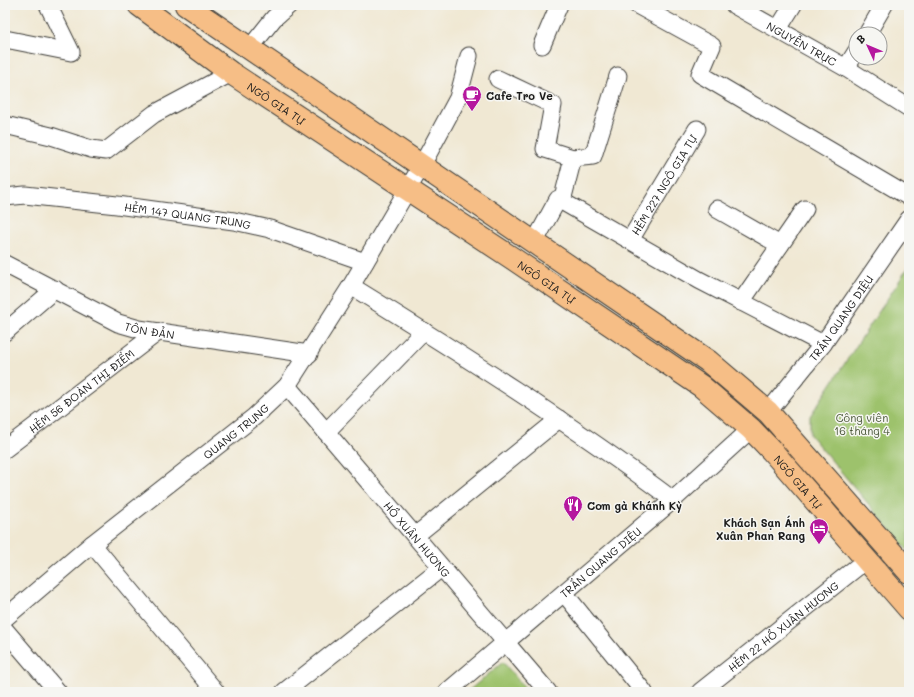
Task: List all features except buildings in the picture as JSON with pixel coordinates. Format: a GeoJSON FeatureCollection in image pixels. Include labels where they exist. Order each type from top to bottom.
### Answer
{"type":"FeatureCollection","features":[{"type":"Feature","properties":{"kind":"main road","name":"NGÔ GIA TỰ"},"geometry":{"type":"LineString","coordinates":[[139,5],[231,73],[408,191],[512,258],[701,386],[751,429],[772,451],[909,609]]}},
{"type":"Feature","properties":{"kind":"main road"},"geometry":{"type":"LineString","coordinates":[[186,5],[708,361],[768,412],[909,572]]}},
{"type":"Feature","properties":{"kind":"main road"},"geometry":{"type":"LineString","coordinates":[[231,73],[250,48]]}},
{"type":"Feature","properties":{"kind":"main road"},"geometry":{"type":"LineString","coordinates":[[751,429],[768,412]]}},
{"type":"Feature","properties":{"kind":"street"},"geometry":{"type":"LineString","coordinates":[[5,39],[72,52],[48,5]]}},
{"type":"Feature","properties":{"kind":"street"},"geometry":{"type":"LineString","coordinates":[[250,48],[274,18],[289,5]]}},
{"type":"Feature","properties":{"kind":"street"},"geometry":{"type":"LineString","coordinates":[[542,45],[559,5]]}},
{"type":"Feature","properties":{"kind":"street"},"geometry":{"type":"LineString","coordinates":[[637,5],[712,46],[700,74],[909,197]]}},
{"type":"Feature","properties":{"kind":"street","name":"NGUYỄN TRỰC"},"geometry":{"type":"LineString","coordinates":[[734,5],[846,68],[909,108]]}},
{"type":"Feature","properties":{"kind":"street"},"geometry":{"type":"LineString","coordinates":[[778,29],[793,5]]}},
{"type":"Feature","properties":{"kind":"street"},"geometry":{"type":"LineString","coordinates":[[872,26],[884,5]]}},
{"type":"Feature","properties":{"kind":"street","name":"QUANG TRUNG"},"geometry":{"type":"LineString","coordinates":[[5,618],[92,544],[254,417],[287,386],[309,354],[408,191],[458,98],[469,56]]}},
{"type":"Feature","properties":{"kind":"street"},"geometry":{"type":"LineString","coordinates":[[5,125],[51,136],[91,149],[106,151],[154,114],[231,73]]}},
{"type":"Feature","properties":{"kind":"street"},"geometry":{"type":"LineString","coordinates":[[498,79],[552,105],[546,149],[573,158],[593,156],[618,76]]}},
{"type":"Feature","properties":{"kind":"street","name":"HẺM 227 NGÔ GIA TỰ"},"geometry":{"type":"LineString","coordinates":[[630,240],[697,129]]}},
{"type":"Feature","properties":{"kind":"street"},"geometry":{"type":"LineString","coordinates":[[562,201],[573,158]]}},
{"type":"Feature","properties":{"kind":"street","name":"HẺM 147 QUANG TRUNG"},"geometry":{"type":"LineString","coordinates":[[5,197],[25,195],[116,205],[234,221],[270,229],[365,262]]}},
{"type":"Feature","properties":{"kind":"street"},"geometry":{"type":"LineString","coordinates":[[534,243],[558,199],[741,302],[822,344]]}},
{"type":"Feature","properties":{"kind":"street"},"geometry":{"type":"LineString","coordinates":[[717,209],[780,245]]}},
{"type":"Feature","properties":{"kind":"street"},"geometry":{"type":"LineString","coordinates":[[741,302],[805,209]]}},
{"type":"Feature","properties":{"kind":"street","name":"TRẦN QUANG DIỆU"},"geometry":{"type":"LineString","coordinates":[[768,412],[822,344],[909,219]]}},
{"type":"Feature","properties":{"kind":"street","name":"TÔN ĐẢN"},"geometry":{"type":"LineString","coordinates":[[5,264],[118,323],[158,332],[309,354]]}},
{"type":"Feature","properties":{"kind":"street"},"geometry":{"type":"LineString","coordinates":[[351,286],[424,331],[560,419],[608,451],[673,500]]}},
{"type":"Feature","properties":{"kind":"street"},"geometry":{"type":"LineString","coordinates":[[5,332],[55,289]]}},
{"type":"Feature","properties":{"kind":"street"},"geometry":{"type":"LineString","coordinates":[[326,432],[424,331]]}},
{"type":"Feature","properties":{"kind":"street","name":"HẺM 56 ĐOÀN THỊ ĐIỂM"},"geometry":{"type":"LineString","coordinates":[[5,449],[158,332]]}},
{"type":"Feature","properties":{"kind":"street","name":"HỒ XUÂN HƯƠNG"},"geometry":{"type":"LineString","coordinates":[[287,386],[548,692]]}},
{"type":"Feature","properties":{"kind":"street"},"geometry":{"type":"LineString","coordinates":[[414,536],[560,419]]}},
{"type":"Feature","properties":{"kind":"street","name":"TRẦN QUANG DIỆU"},"geometry":{"type":"LineString","coordinates":[[447,692],[673,500],[751,429]]}},
{"type":"Feature","properties":{"kind":"street"},"geometry":{"type":"LineString","coordinates":[[92,544],[216,692]]}},
{"type":"Feature","properties":{"kind":"street","name":"HẺM 22 HỒ XUÂN HƯƠNG"},"geometry":{"type":"LineString","coordinates":[[700,692],[866,560]]}},
{"type":"Feature","properties":{"kind":"street"},"geometry":{"type":"LineString","coordinates":[[284,692],[442,568]]}},
{"type":"Feature","properties":{"kind":"street"},"geometry":{"type":"LineString","coordinates":[[564,593],[644,692]]}},
{"type":"Feature","properties":{"kind":"street"},"geometry":{"type":"LineString","coordinates":[[5,630],[58,692]]}},
{"type":"Feature","properties":{"kind":"green space","name":"Công viên 16 tháng 4"},"geometry":{"type":"Polygon","coordinates":[[[909,266],[909,552],[810,435],[810,416],[909,266]]]}},
{"type":"Feature","properties":{"kind":"green space"},"geometry":{"type":"Polygon","coordinates":[[[503,662],[528,692],[467,692],[503,662]]]}},
{"type":"Feature","properties":{"kind":"place","name":"Cafe Tro Ve"},"geometry":{"type":"Point","coordinates":[472,112]}},
{"type":"Feature","properties":{"kind":"place","name":"Cơm gà Khánh Kỳ"},"geometry":{"type":"Point","coordinates":[573,522]}},
{"type":"Feature","properties":{"kind":"place","name":"Khách Sạn Ánh Xuân Phan Rang"},"geometry":{"type":"Point","coordinates":[819,545]}}]}
